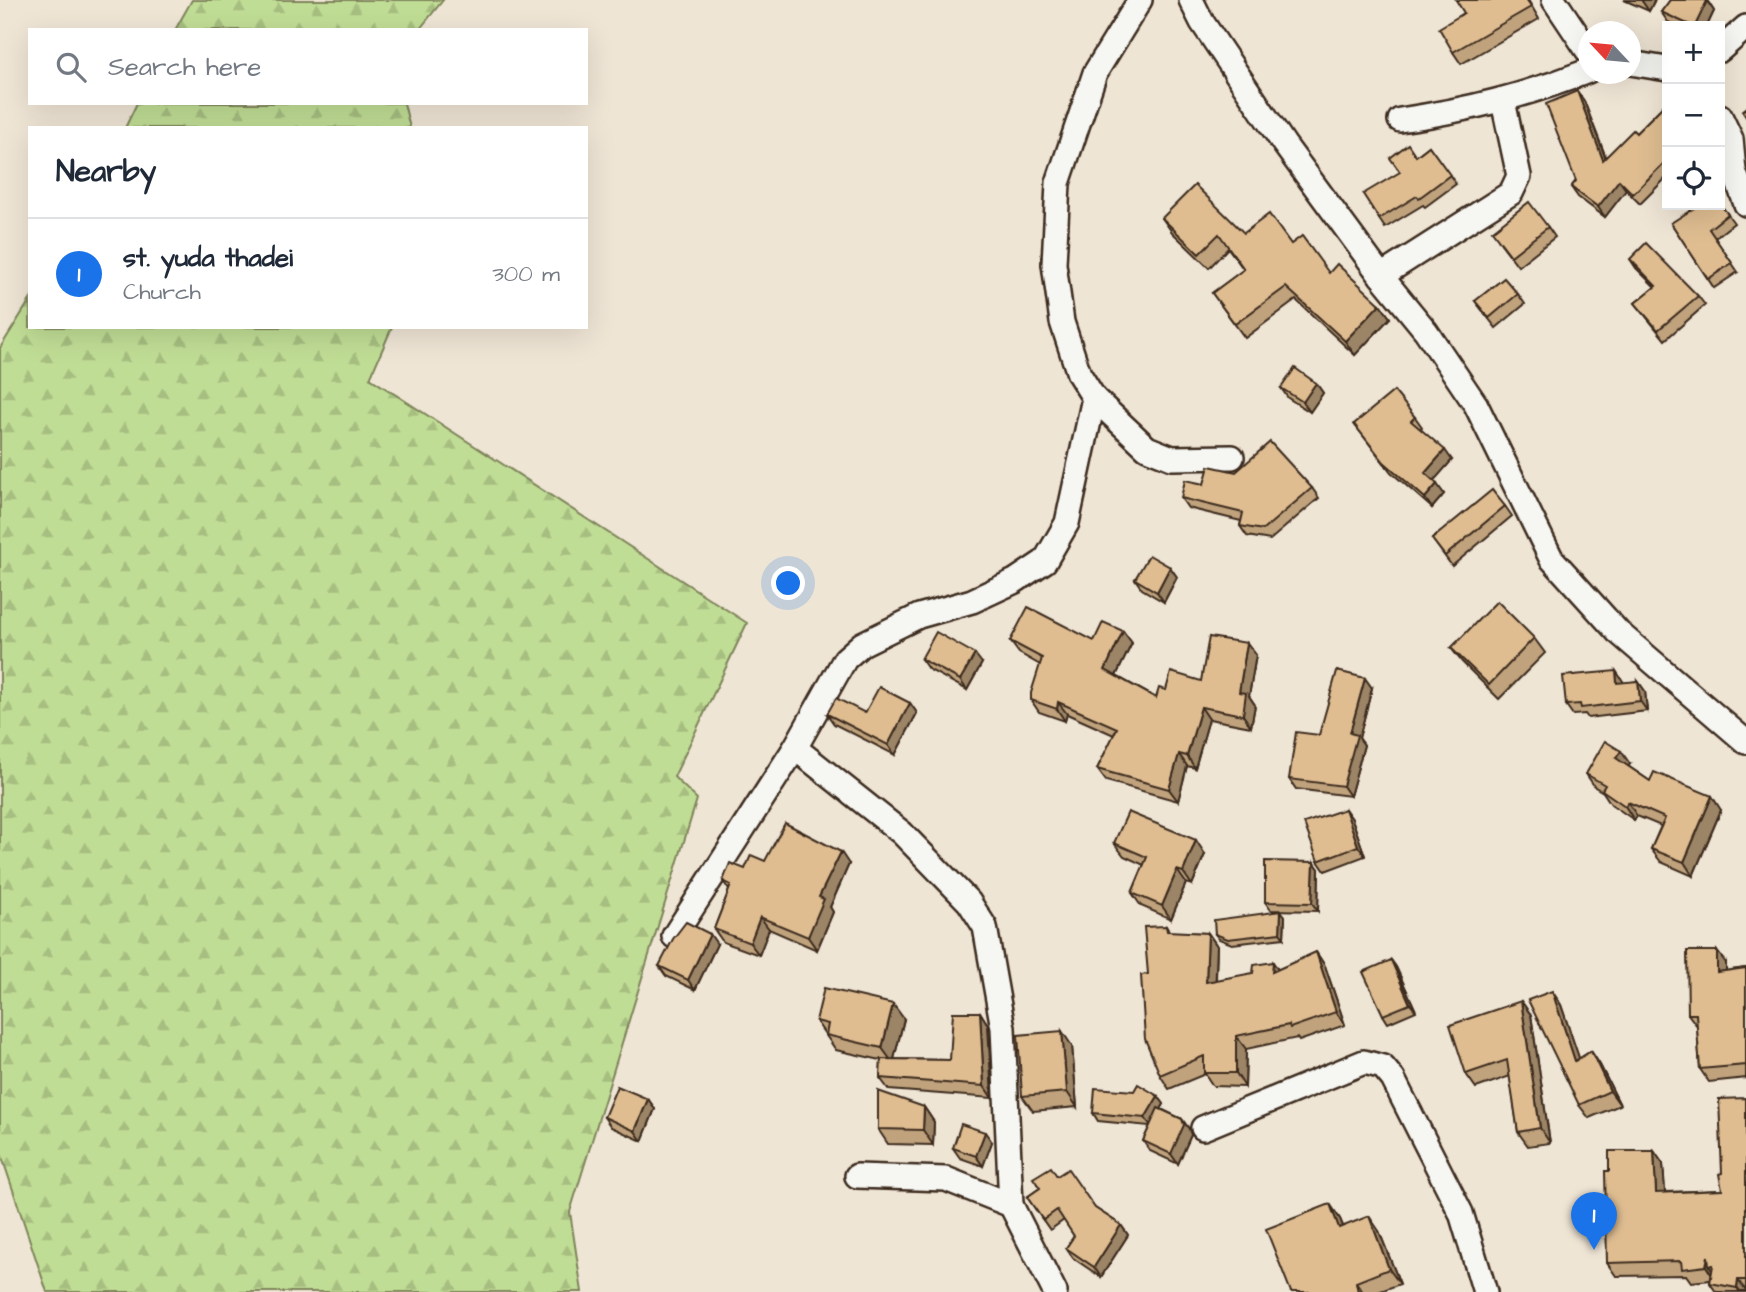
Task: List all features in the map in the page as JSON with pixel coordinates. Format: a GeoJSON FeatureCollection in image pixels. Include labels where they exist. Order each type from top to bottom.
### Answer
{"type":"FeatureCollection","features":[{"type":"Feature","properties":{"kind":"street"},"geometry":{"type":"LineString","coordinates":[[1140,0],[1096,73],[1058,183],[1055,264],[1062,322],[1079,374],[1094,398],[1147,449],[1172,458],[1232,457]]}},
{"type":"Feature","properties":{"kind":"street"},"geometry":{"type":"LineString","coordinates":[[1191,0],[1202,22],[1284,144],[1381,276],[1426,331],[1476,405],[1551,558],[1618,632],[1746,742]]}},
{"type":"Feature","properties":{"kind":"street"},"geometry":{"type":"LineString","coordinates":[[1554,0],[1578,36]]}},
{"type":"Feature","properties":{"kind":"street"},"geometry":{"type":"LineString","coordinates":[[1725,46],[1746,27]]}},
{"type":"Feature","properties":{"kind":"street"},"geometry":{"type":"LineString","coordinates":[[1641,65],[1662,68]]}},
{"type":"Feature","properties":{"kind":"street"},"geometry":{"type":"LineString","coordinates":[[1400,121],[1463,111],[1503,101],[1578,75]]}},
{"type":"Feature","properties":{"kind":"street"},"geometry":{"type":"LineString","coordinates":[[1381,276],[1511,193],[1519,176],[1503,101]]}},
{"type":"Feature","properties":{"kind":"street"},"geometry":{"type":"LineString","coordinates":[[1725,126],[1731,139],[1734,171],[1746,204]]}},
{"type":"Feature","properties":{"kind":"street"},"geometry":{"type":"LineString","coordinates":[[674,936],[795,748],[845,659],[862,644],[919,616],[972,601],[1015,581],[1045,561],[1067,523],[1094,398]]}},
{"type":"Feature","properties":{"kind":"street"},"geometry":{"type":"LineString","coordinates":[[795,748],[902,833],[969,902],[985,927],[1003,1028],[1011,1205],[1055,1292]]}},
{"type":"Feature","properties":{"kind":"street"},"geometry":{"type":"LineString","coordinates":[[1203,1128],[1364,1062],[1383,1067],[1393,1079],[1461,1213],[1485,1292]]}},
{"type":"Feature","properties":{"kind":"street"},"geometry":{"type":"LineString","coordinates":[[857,1177],[946,1179],[1011,1205]]}},
{"type":"Feature","properties":{"kind":"green space"},"geometry":{"type":"Polygon","coordinates":[[[192,0],[443,0],[421,28],[176,28],[192,0]]]}},
{"type":"Feature","properties":{"kind":"green space"},"geometry":{"type":"Polygon","coordinates":[[[136,105],[404,105],[410,126],[126,126],[136,105]]]}},
{"type":"Feature","properties":{"kind":"green space"},"geometry":{"type":"Polygon","coordinates":[[[28,303],[28,329],[391,329],[370,378],[747,623],[674,777],[697,799],[570,1212],[582,1292],[47,1292],[0,1151],[0,348],[28,303]]]}},
{"type":"Feature","properties":{"kind":"building"},"geometry":{"type":"Polygon","coordinates":[[[1456,0],[1526,0],[1531,7],[1453,52],[1439,28],[1464,13],[1456,0]]]}},
{"type":"Feature","properties":{"kind":"building"},"geometry":{"type":"Polygon","coordinates":[[[1670,0],[1707,1],[1697,21],[1681,21],[1661,12],[1670,0]]]}},
{"type":"Feature","properties":{"kind":"building"},"geometry":{"type":"Polygon","coordinates":[[[1577,91],[1603,160],[1633,130],[1636,133],[1662,107],[1662,165],[1633,194],[1619,180],[1598,207],[1571,187],[1576,181],[1546,104],[1577,91]]]}},
{"type":"Feature","properties":{"kind":"building"},"geometry":{"type":"Polygon","coordinates":[[[1408,144],[1416,156],[1429,146],[1450,175],[1419,198],[1417,196],[1379,219],[1363,194],[1400,172],[1390,158],[1408,144]]]}},
{"type":"Feature","properties":{"kind":"building"},"geometry":{"type":"Polygon","coordinates":[[[1195,185],[1244,233],[1269,214],[1291,244],[1302,236],[1329,273],[1337,264],[1380,304],[1345,341],[1286,287],[1235,324],[1212,293],[1244,269],[1219,234],[1199,254],[1162,218],[1195,185]]]}},
{"type":"Feature","properties":{"kind":"building"},"geometry":{"type":"Polygon","coordinates":[[[1529,202],[1548,227],[1511,256],[1492,231],[1529,202]]]}},
{"type":"Feature","properties":{"kind":"building"},"geometry":{"type":"Polygon","coordinates":[[[1691,210],[1725,210],[1728,214],[1709,229],[1732,263],[1708,279],[1671,223],[1691,210]]]}},
{"type":"Feature","properties":{"kind":"building"},"geometry":{"type":"Polygon","coordinates":[[[1646,243],[1698,296],[1658,330],[1635,303],[1656,286],[1630,259],[1646,243]]]}},
{"type":"Feature","properties":{"kind":"building"},"geometry":{"type":"Polygon","coordinates":[[[1504,278],[1518,294],[1489,318],[1475,301],[1504,278]]]}},
{"type":"Feature","properties":{"kind":"building"},"geometry":{"type":"Polygon","coordinates":[[[1295,368],[1316,383],[1303,402],[1281,388],[1295,368]]]}},
{"type":"Feature","properties":{"kind":"building"},"geometry":{"type":"Polygon","coordinates":[[[1394,391],[1415,417],[1411,421],[1445,450],[1425,473],[1437,484],[1425,498],[1384,462],[1354,424],[1394,391]]]}},
{"type":"Feature","properties":{"kind":"building"},"geometry":{"type":"Polygon","coordinates":[[[1270,442],[1312,488],[1263,530],[1240,526],[1243,513],[1181,498],[1185,480],[1204,484],[1209,466],[1236,472],[1270,442]]]}},
{"type":"Feature","properties":{"kind":"building"},"geometry":{"type":"Polygon","coordinates":[[[1492,490],[1505,506],[1445,556],[1432,539],[1492,490]]]}},
{"type":"Feature","properties":{"kind":"building"},"geometry":{"type":"Polygon","coordinates":[[[1149,555],[1170,567],[1157,592],[1135,579],[1149,555]]]}},
{"type":"Feature","properties":{"kind":"building"},"geometry":{"type":"Polygon","coordinates":[[[1497,601],[1534,638],[1489,685],[1451,648],[1497,601]]]}},
{"type":"Feature","properties":{"kind":"building"},"geometry":{"type":"Polygon","coordinates":[[[1028,607],[1094,641],[1103,622],[1123,631],[1105,670],[1156,698],[1159,688],[1166,690],[1171,672],[1201,681],[1209,637],[1247,643],[1239,692],[1246,693],[1243,715],[1201,707],[1187,756],[1179,754],[1169,789],[1097,769],[1117,728],[1058,702],[1057,709],[1031,700],[1042,658],[1010,641],[1028,607]]]}},
{"type":"Feature","properties":{"kind":"building"},"geometry":{"type":"Polygon","coordinates":[[[936,632],[975,654],[960,680],[921,659],[936,632]]]}},
{"type":"Feature","properties":{"kind":"building"},"geometry":{"type":"Polygon","coordinates":[[[1337,671],[1365,678],[1350,733],[1357,735],[1343,786],[1289,779],[1296,732],[1319,735],[1337,671]]]}},
{"type":"Feature","properties":{"kind":"building"},"geometry":{"type":"Polygon","coordinates":[[[1616,671],[1617,683],[1638,681],[1640,701],[1581,708],[1580,704],[1566,705],[1563,676],[1616,671]]]}},
{"type":"Feature","properties":{"kind":"building"},"geometry":{"type":"Polygon","coordinates":[[[879,687],[910,703],[888,745],[827,714],[836,698],[865,713],[879,687]]]}},
{"type":"Feature","properties":{"kind":"building"},"geometry":{"type":"Polygon","coordinates":[[[1605,741],[1621,751],[1616,758],[1650,781],[1654,772],[1712,796],[1684,862],[1651,849],[1665,818],[1628,802],[1625,806],[1602,790],[1605,785],[1586,774],[1605,741]]]}},
{"type":"Feature","properties":{"kind":"building"},"geometry":{"type":"Polygon","coordinates":[[[1345,809],[1358,846],[1318,861],[1304,823],[1345,809]]]}},
{"type":"Feature","properties":{"kind":"building"},"geometry":{"type":"Polygon","coordinates":[[[1128,812],[1196,840],[1183,872],[1177,870],[1162,906],[1132,893],[1147,857],[1114,843],[1128,812]]]}},
{"type":"Feature","properties":{"kind":"building"},"geometry":{"type":"Polygon","coordinates":[[[785,823],[841,852],[819,897],[824,899],[808,937],[760,917],[750,943],[714,929],[731,885],[723,881],[730,863],[745,869],[751,855],[765,861],[785,823]]]}},
{"type":"Feature","properties":{"kind":"building"},"geometry":{"type":"Polygon","coordinates":[[[1265,861],[1314,862],[1312,903],[1265,902],[1265,861]]]}},
{"type":"Feature","properties":{"kind":"building"},"geometry":{"type":"Polygon","coordinates":[[[1281,911],[1280,933],[1228,939],[1215,934],[1214,920],[1281,911]]]}},
{"type":"Feature","properties":{"kind":"building"},"geometry":{"type":"Polygon","coordinates":[[[686,922],[710,934],[688,980],[659,966],[673,939],[686,922]]]}},
{"type":"Feature","properties":{"kind":"building"},"geometry":{"type":"Polygon","coordinates":[[[1166,926],[1167,931],[1208,933],[1206,982],[1253,973],[1254,965],[1273,962],[1272,972],[1316,952],[1336,1012],[1290,1028],[1289,1025],[1236,1036],[1236,1073],[1204,1073],[1204,1056],[1160,1075],[1145,1039],[1141,975],[1148,974],[1144,927],[1166,926]]]}},
{"type":"Feature","properties":{"kind":"building"},"geometry":{"type":"Polygon","coordinates":[[[1687,951],[1717,951],[1717,972],[1746,968],[1746,1065],[1700,1069],[1696,1014],[1688,1014],[1687,951]]]}},
{"type":"Feature","properties":{"kind":"building"},"geometry":{"type":"Polygon","coordinates":[[[1391,960],[1410,1004],[1383,1015],[1363,972],[1391,960]]]}},
{"type":"Feature","properties":{"kind":"building"},"geometry":{"type":"Polygon","coordinates":[[[824,988],[893,1004],[882,1048],[826,1035],[828,1024],[816,1021],[824,988]]]}},
{"type":"Feature","properties":{"kind":"building"},"geometry":{"type":"Polygon","coordinates":[[[1552,991],[1575,1061],[1591,1051],[1610,1091],[1579,1105],[1528,1000],[1552,991]]]}},
{"type":"Feature","properties":{"kind":"building"},"geometry":{"type":"Polygon","coordinates":[[[1521,1001],[1540,1128],[1518,1132],[1507,1060],[1466,1074],[1450,1025],[1521,1001]]]}},
{"type":"Feature","properties":{"kind":"building"},"geometry":{"type":"Polygon","coordinates":[[[953,1012],[980,1012],[984,1086],[880,1078],[881,1059],[950,1060],[953,1012]]]}},
{"type":"Feature","properties":{"kind":"building"},"geometry":{"type":"Polygon","coordinates":[[[1062,1031],[1067,1092],[1022,1096],[1018,1035],[1062,1031]]]}},
{"type":"Feature","properties":{"kind":"building"},"geometry":{"type":"Polygon","coordinates":[[[1138,1084],[1158,1096],[1145,1118],[1093,1113],[1095,1088],[1134,1091],[1138,1084]]]}},
{"type":"Feature","properties":{"kind":"building"},"geometry":{"type":"Polygon","coordinates":[[[617,1086],[648,1099],[635,1131],[604,1117],[617,1086]]]}},
{"type":"Feature","properties":{"kind":"building"},"geometry":{"type":"Polygon","coordinates":[[[878,1091],[924,1107],[923,1130],[878,1129],[878,1091]]]}},
{"type":"Feature","properties":{"kind":"building"},"geometry":{"type":"Polygon","coordinates":[[[1746,1098],[1746,1280],[1738,1280],[1737,1288],[1710,1283],[1713,1265],[1709,1266],[1708,1256],[1706,1266],[1682,1269],[1681,1261],[1607,1263],[1605,1171],[1609,1171],[1609,1151],[1654,1151],[1656,1193],[1722,1190],[1719,1174],[1722,1173],[1719,1099],[1746,1098]]]}},
{"type":"Feature","properties":{"kind":"building"},"geometry":{"type":"Polygon","coordinates":[[[1158,1108],[1182,1119],[1184,1125],[1171,1154],[1143,1141],[1158,1108]]]}},
{"type":"Feature","properties":{"kind":"building"},"geometry":{"type":"Polygon","coordinates":[[[961,1124],[985,1132],[976,1156],[953,1148],[961,1124]]]}},
{"type":"Feature","properties":{"kind":"building"},"geometry":{"type":"Polygon","coordinates":[[[1051,1167],[1057,1176],[1068,1169],[1095,1208],[1121,1225],[1094,1267],[1066,1248],[1074,1236],[1057,1210],[1043,1220],[1027,1197],[1040,1188],[1033,1178],[1051,1167]]]}},
{"type":"Feature","properties":{"kind":"building"},"geometry":{"type":"Polygon","coordinates":[[[1330,1204],[1339,1228],[1369,1216],[1389,1269],[1356,1282],[1358,1292],[1291,1292],[1266,1229],[1330,1204]]]}},
{"type":"Feature","properties":{"kind":"place","name":"st. yuda thadei"},"geometry":{"type":"Point","coordinates":[1594,1250]}}]}
